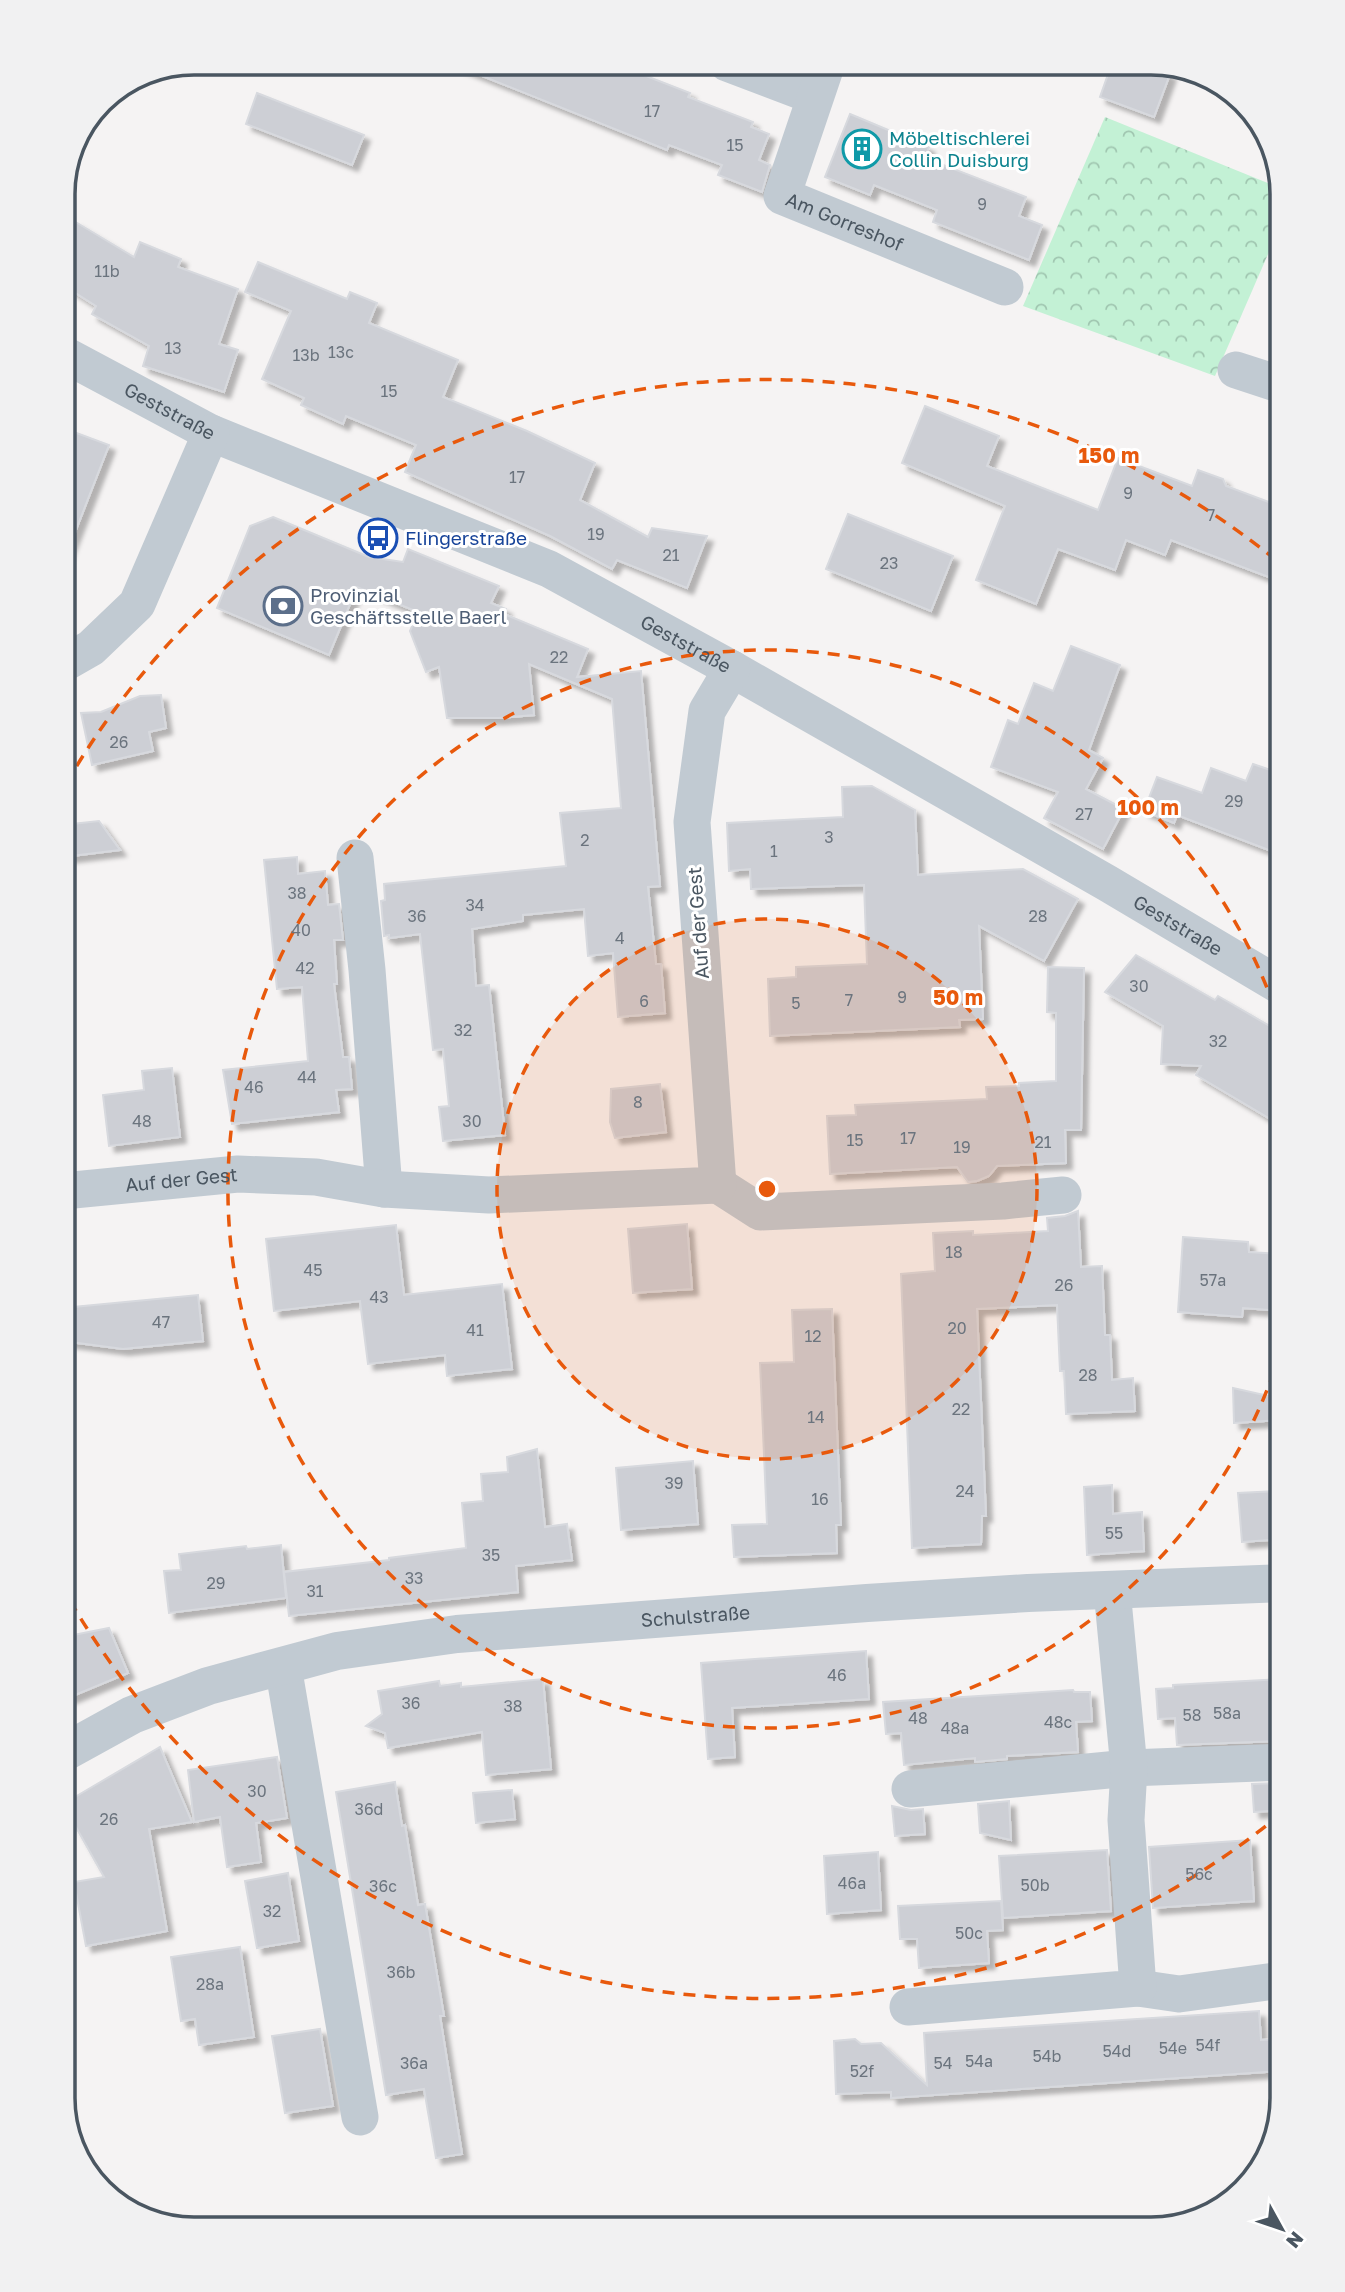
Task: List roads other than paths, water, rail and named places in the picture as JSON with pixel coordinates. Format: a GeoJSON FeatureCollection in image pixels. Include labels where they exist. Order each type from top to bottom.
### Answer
{"type":"FeatureCollection","features":[{"type":"Feature","properties":{"kind":"street","name":"Am Gorreshof"},"geometry":{"type":"LineString","coordinates":[[796,76],[820,80],[782,196],[1005,287]]}},
{"type":"Feature","properties":{"kind":"street","name":"Geststraße"},"geometry":{"type":"LineString","coordinates":[[76,361],[211,433],[549,569],[732,669],[1095,876],[1270,981]]}},
{"type":"Feature","properties":{"kind":"street"},"geometry":{"type":"LineString","coordinates":[[1236,370],[1270,381]]}},
{"type":"Feature","properties":{"kind":"street"},"geometry":{"type":"LineString","coordinates":[[76,657],[91,648],[137,604],[211,433]]}},
{"type":"Feature","properties":{"kind":"street","name":"Auf der Gest"},"geometry":{"type":"LineString","coordinates":[[75,1190],[237,1174],[316,1178],[384,1189],[489,1195],[718,1185],[692,822],[708,711],[732,669]]}},
{"type":"Feature","properties":{"kind":"street"},"geometry":{"type":"LineString","coordinates":[[355,858],[367,970],[384,1189]]}},
{"type":"Feature","properties":{"kind":"street"},"geometry":{"type":"LineString","coordinates":[[718,1185],[760,1212],[1003,1201],[1063,1195]]}},
{"type":"Feature","properties":{"kind":"street","name":"Schulstraße"},"geometry":{"type":"LineString","coordinates":[[75,1746],[132,1715],[208,1686],[337,1651],[457,1634],[867,1603],[1270,1583]]}},
{"type":"Feature","properties":{"kind":"street"},"geometry":{"type":"LineString","coordinates":[[1112,1590],[1129,1768],[1126,1820],[1138,1988]]}},
{"type":"Feature","properties":{"kind":"street"},"geometry":{"type":"LineString","coordinates":[[284,1665],[360,2117]]}},
{"type":"Feature","properties":{"kind":"street"},"geometry":{"type":"LineString","coordinates":[[910,1788],[1129,1768],[1270,1762]]}},
{"type":"Feature","properties":{"kind":"street"},"geometry":{"type":"LineString","coordinates":[[908,2007],[1138,1988],[1179,1994],[1270,1982]]}},
{"type":"Feature","properties":{"kind":"place","name":"Möbeltischlerei Collin Duisburg"},"geometry":{"type":"Point","coordinates":[862,149]}},
{"type":"Feature","properties":{"kind":"place","name":"Flingerstraße"},"geometry":{"type":"Point","coordinates":[378,538]}},
{"type":"Feature","properties":{"kind":"place","name":"Provinzial Geschäftsstelle Baerl"},"geometry":{"type":"Point","coordinates":[283,606]}}]}
